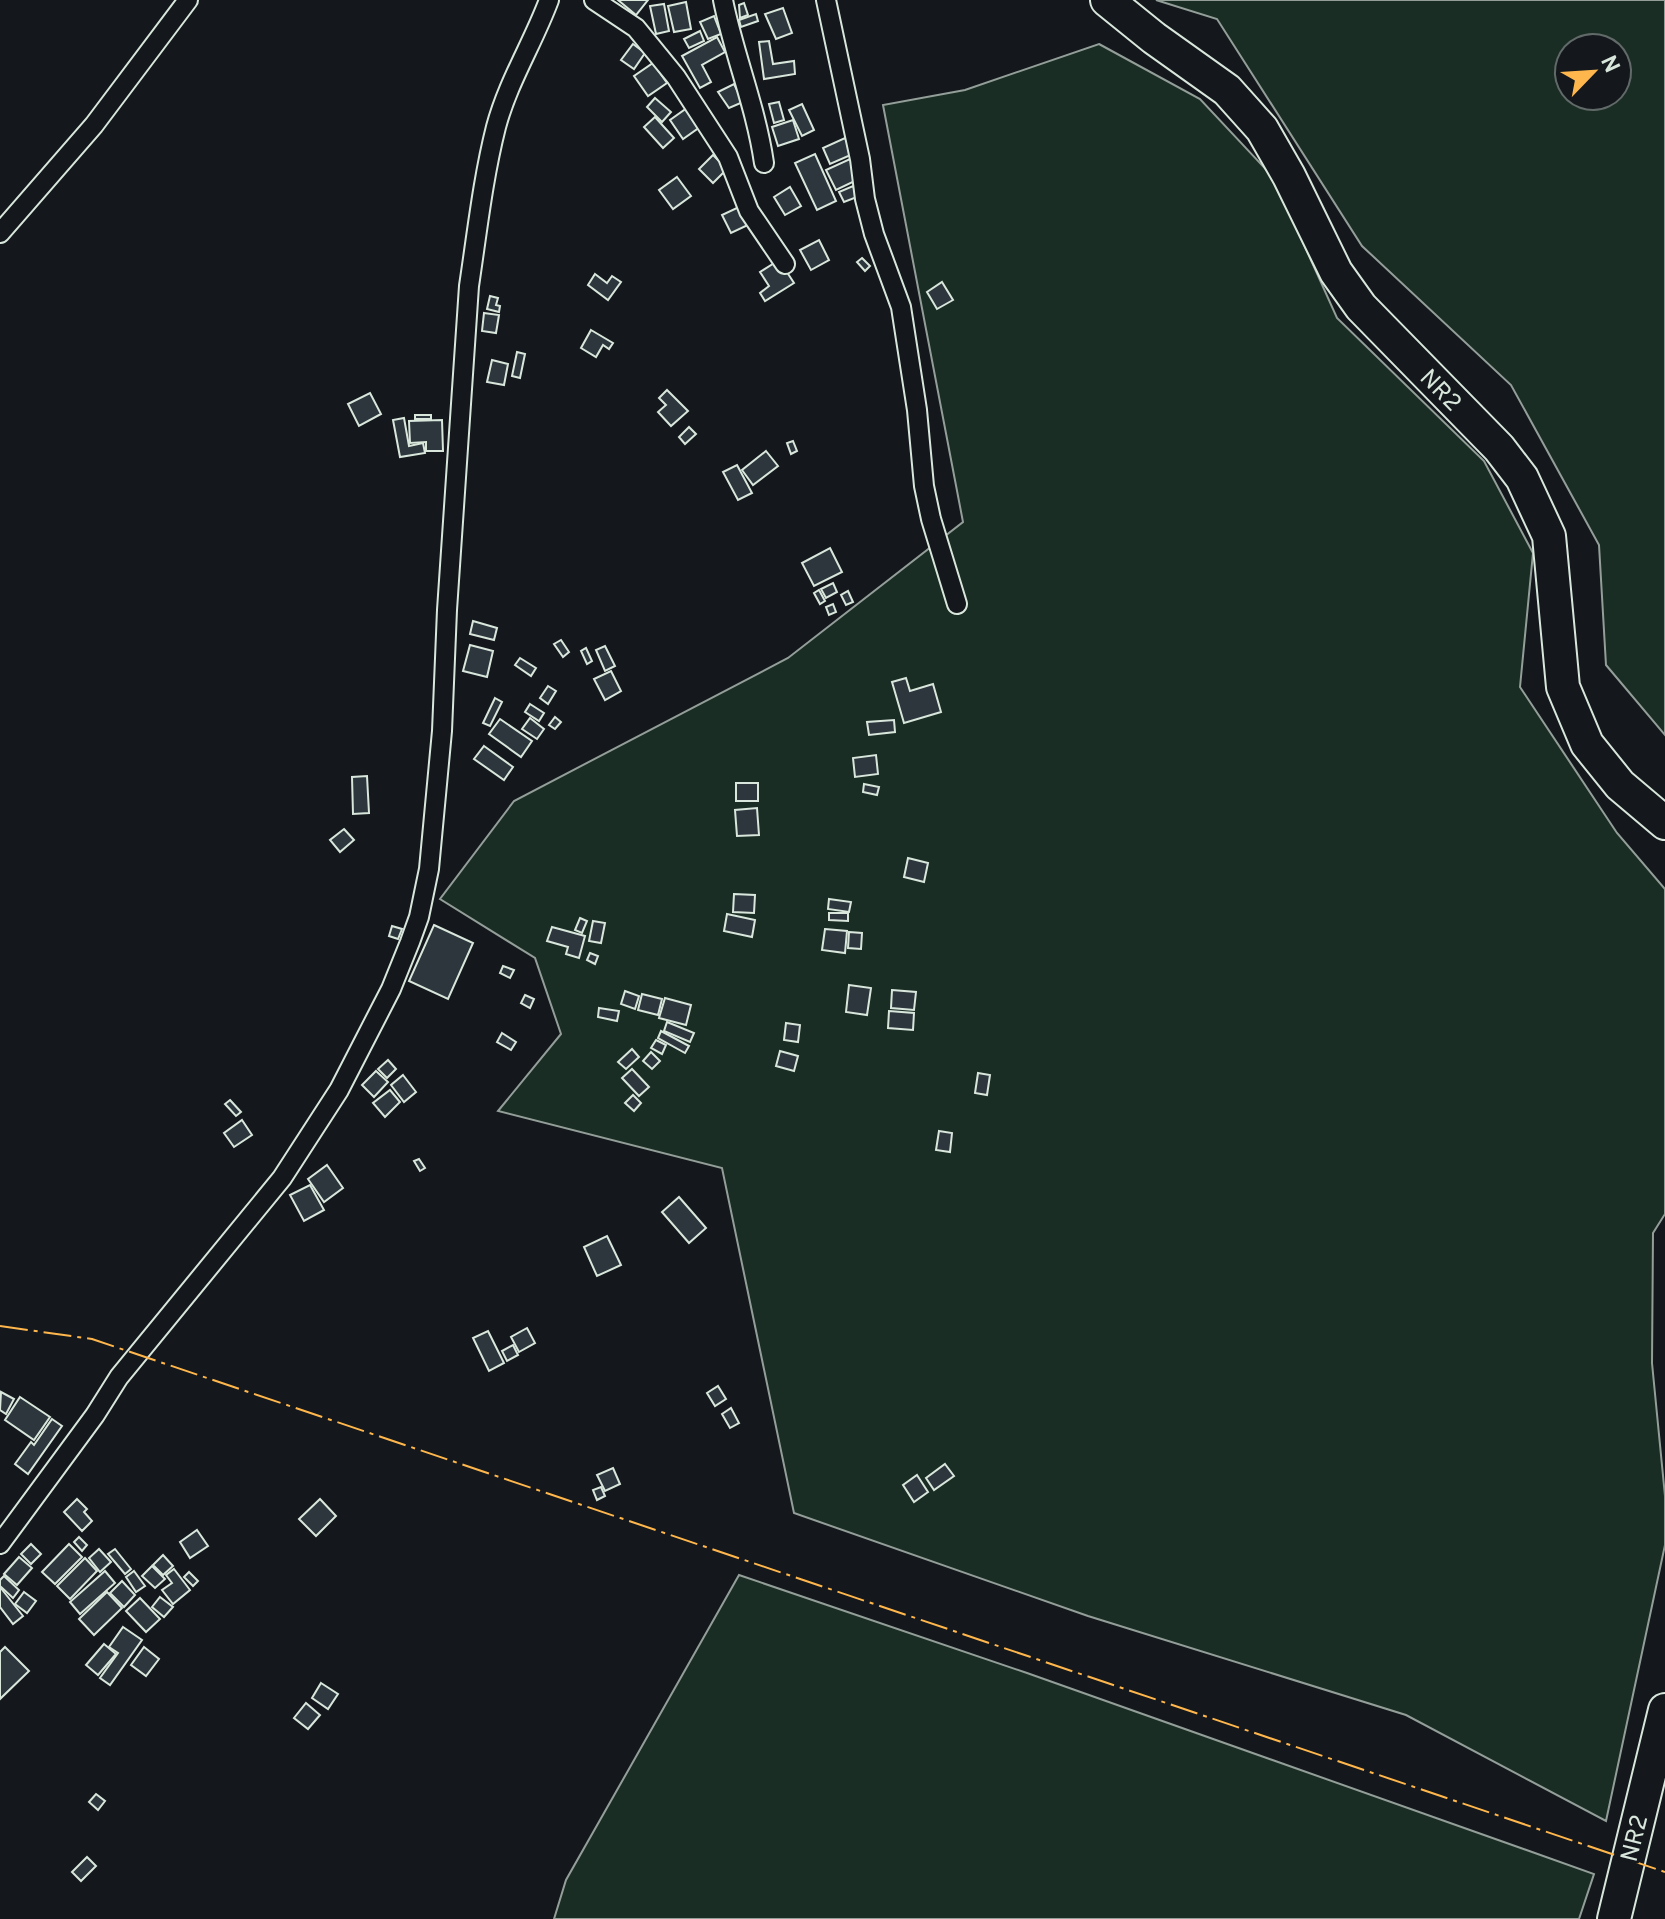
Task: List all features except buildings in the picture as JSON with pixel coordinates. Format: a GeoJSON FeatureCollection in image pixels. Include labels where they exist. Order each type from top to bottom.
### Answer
{"type":"FeatureCollection","features":[{"type":"Feature","properties":{"kind":"highway","name":"NR2"},"geometry":{"type":"LineString","coordinates":[[1112,4],[1227,90],[1262,129],[1336,272],[1361,307],[1499,448],[1522,478],[1549,536],[1563,687],[1587,744],[1620,785],[1665,823]]}},
{"type":"Feature","properties":{"kind":"highway","name":"NR2"},"geometry":{"type":"LineString","coordinates":[[1614,1919],[1665,1710]]}},
{"type":"Feature","properties":{"kind":"street"},"geometry":{"type":"LineString","coordinates":[[0,233],[94,125],[188,0]]}},
{"type":"Feature","properties":{"kind":"street"},"geometry":{"type":"LineString","coordinates":[[0,1544],[95,1415],[119,1377],[282,1178],[346,1077],[391,989],[419,917],[429,869],[442,731],[468,302],[475,247],[496,126],[519,64],[549,0]]}},
{"type":"Feature","properties":{"kind":"street"},"geometry":{"type":"LineString","coordinates":[[594,0],[636,28],[676,77],[728,157],[749,211],[785,264]]}},
{"type":"Feature","properties":{"kind":"street"},"geometry":{"type":"LineString","coordinates":[[723,0],[749,92],[764,163]]}},
{"type":"Feature","properties":{"kind":"street"},"geometry":{"type":"LineString","coordinates":[[826,0],[860,159],[865,199],[874,234],[901,307],[917,410],[924,486],[957,604]]}},
{"type":"Feature","properties":{"kind":"green space"},"geometry":{"type":"Polygon","coordinates":[[[1156,0],[1665,0],[1665,735],[1606,665],[1599,545],[1511,385],[1362,246],[1217,19],[1156,0]]]}},
{"type":"Feature","properties":{"kind":"green space"},"geometry":{"type":"Polygon","coordinates":[[[1099,44],[1200,99],[1274,178],[1337,318],[1484,461],[1533,553],[1520,687],[1617,833],[1665,889],[1665,1214],[1653,1233],[1652,1363],[1665,1496],[1665,1545],[1606,1821],[1406,1715],[1088,1616],[794,1513],[722,1168],[498,1111],[561,1034],[535,958],[440,899],[514,801],[788,658],[963,522],[883,105],[965,90],[1099,44]]]}},
{"type":"Feature","properties":{"kind":"green space"},"geometry":{"type":"Polygon","coordinates":[[[739,1575],[1027,1673],[1594,1874],[1579,1919],[554,1919],[566,1880],[739,1575]]]}},
{"type":"Feature","properties":{"kind":"power"},"geometry":{"type":"LineString","coordinates":[[0,1326],[92,1339],[1665,1872]]}}]}
